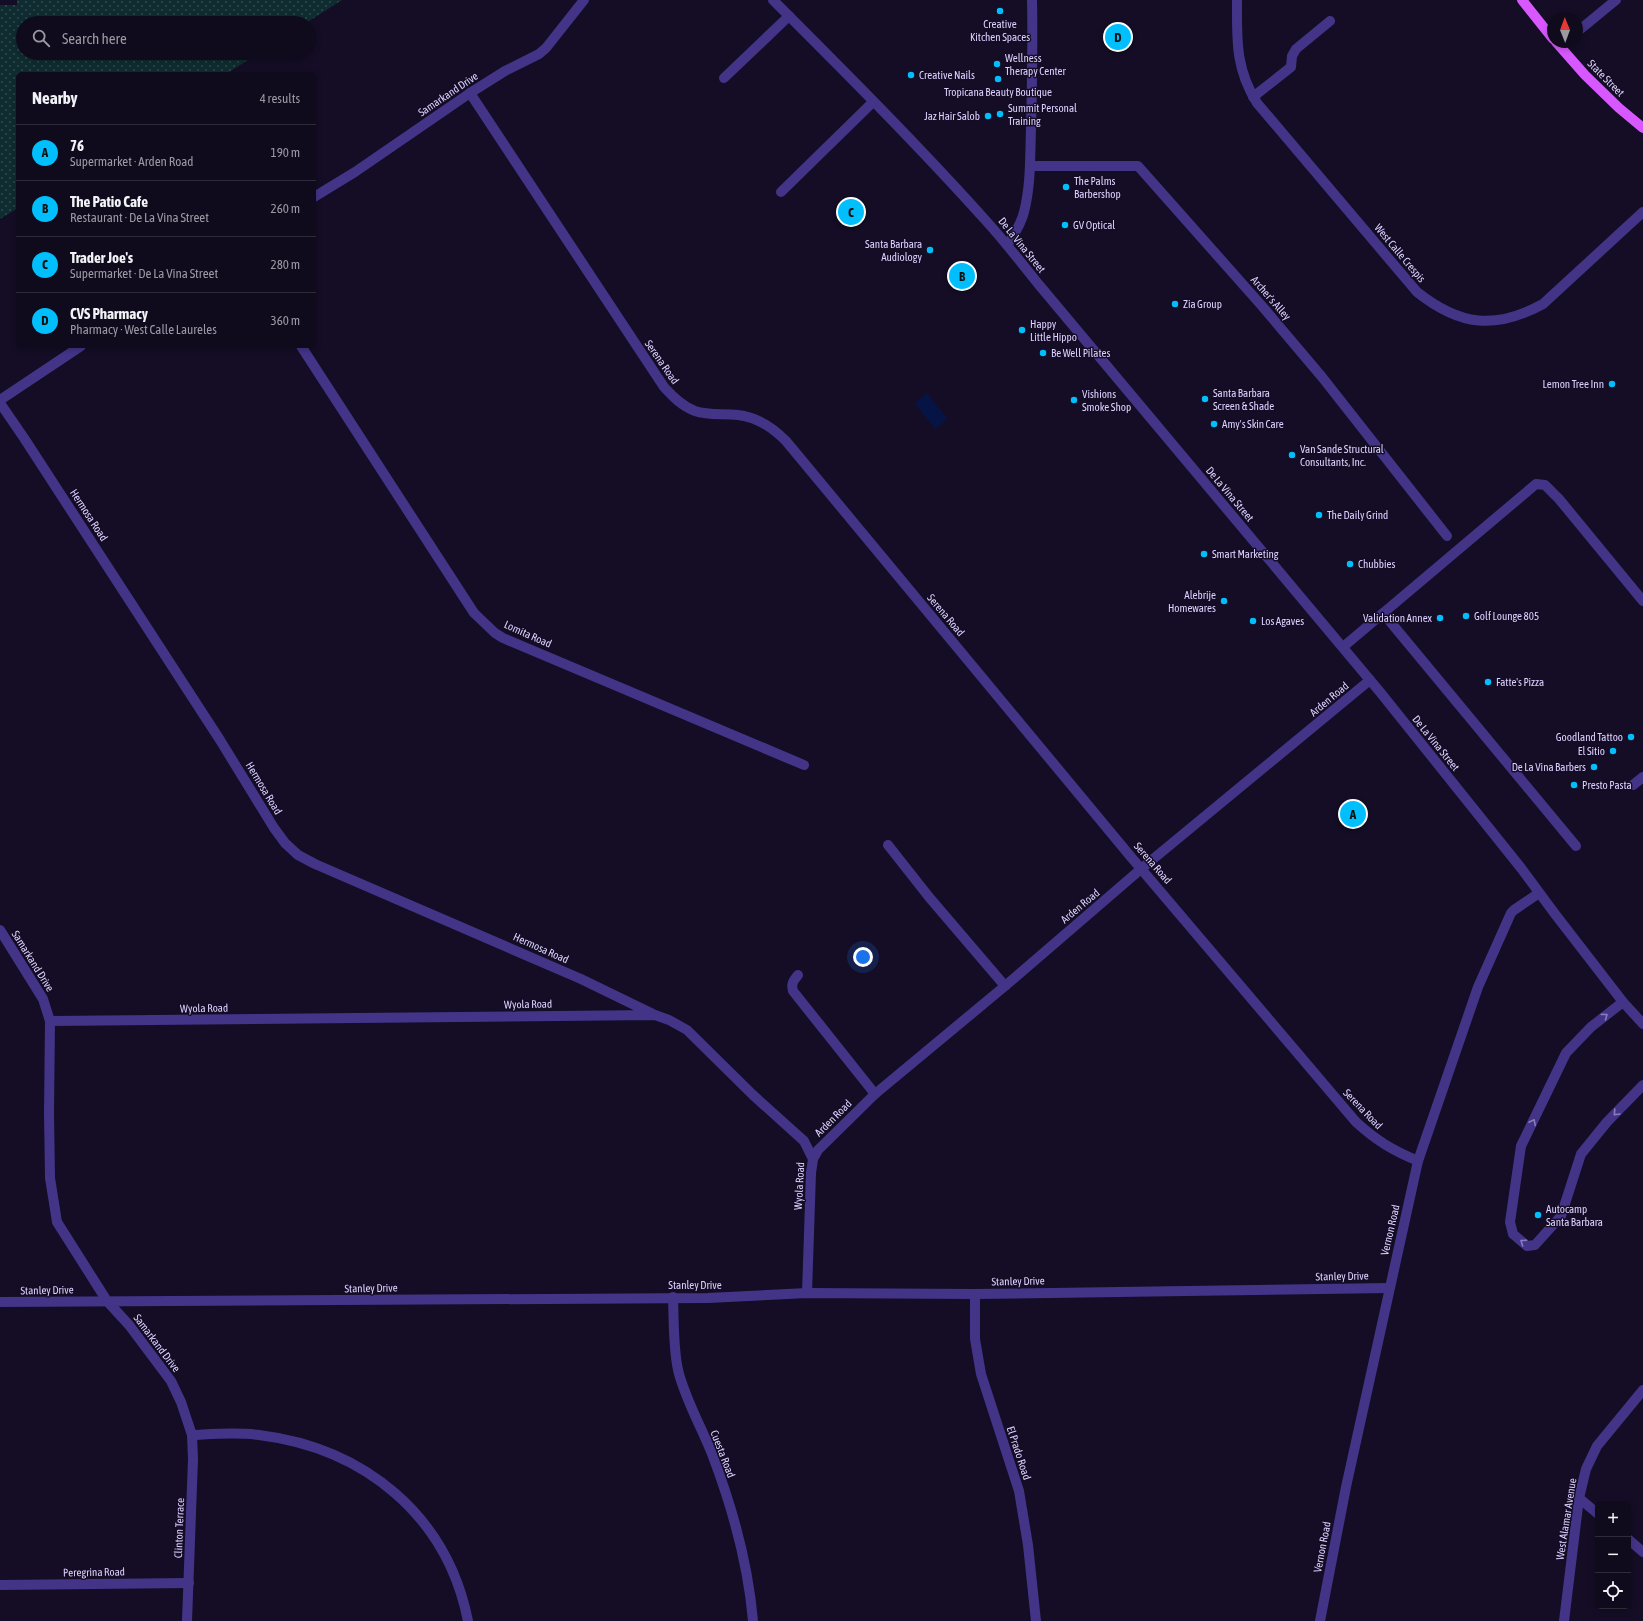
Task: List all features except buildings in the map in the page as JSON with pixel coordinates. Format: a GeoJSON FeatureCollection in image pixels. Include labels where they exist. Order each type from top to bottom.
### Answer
{"type":"FeatureCollection","features":[{"type":"Feature","properties":{"kind":"main road","name":"State Street"},"geometry":{"type":"LineString","coordinates":[[1522,0],[1547,29]]}},
{"type":"Feature","properties":{"kind":"main road","name":"State Street"},"geometry":{"type":"LineString","coordinates":[[1563,48],[1585,74],[1643,128]]}},
{"type":"Feature","properties":{"kind":"street","name":"Samarkand Drive"},"geometry":{"type":"LineString","coordinates":[[316,196],[355,172],[470,93],[505,71],[539,54],[546,48],[584,0]]}},
{"type":"Feature","properties":{"kind":"street","name":"De La Vina Street"},"geometry":{"type":"LineString","coordinates":[[773,0],[873,102],[988,222],[1007,244],[1040,286],[1370,680],[1521,868],[1592,963],[1623,1002],[1643,1024]]}},
{"type":"Feature","properties":{"kind":"street"},"geometry":{"type":"LineString","coordinates":[[1007,244],[1015,233],[1027,200],[1030,166],[1033,50],[1032,0]]}},
{"type":"Feature","properties":{"kind":"street","name":"West Calle Crespis"},"geometry":{"type":"LineString","coordinates":[[1237,0],[1238,53],[1242,74],[1253,96],[1417,292],[1443,310],[1463,318],[1483,321],[1504,319],[1525,314],[1543,304],[1643,212]]}},
{"type":"Feature","properties":{"kind":"street"},"geometry":{"type":"LineString","coordinates":[[1583,27],[1616,0]]}},
{"type":"Feature","properties":{"kind":"street"},"geometry":{"type":"LineString","coordinates":[[724,78],[789,16]]}},
{"type":"Feature","properties":{"kind":"street"},"geometry":{"type":"LineString","coordinates":[[1253,96],[1291,67],[1292,56],[1296,49],[1330,20]]}},
{"type":"Feature","properties":{"kind":"street","name":"Serena Road"},"geometry":{"type":"LineString","coordinates":[[470,93],[664,387],[679,402],[697,412],[750,417],[778,433],[1141,869],[1356,1122],[1372,1137],[1391,1149],[1418,1161]]}},
{"type":"Feature","properties":{"kind":"street"},"geometry":{"type":"LineString","coordinates":[[781,192],[873,102]]}},
{"type":"Feature","properties":{"kind":"street","name":"Archer's Alley"},"geometry":{"type":"LineString","coordinates":[[1030,166],[1138,166],[1297,348],[1447,536]]}},
{"type":"Feature","properties":{"kind":"street"},"geometry":{"type":"LineString","coordinates":[[0,400],[78,348]]}},
{"type":"Feature","properties":{"kind":"street","name":"Lomita Road"},"geometry":{"type":"LineString","coordinates":[[302,348],[474,613],[495,633],[503,638],[804,765]]}},
{"type":"Feature","properties":{"kind":"street","name":"Hermosa Road"},"geometry":{"type":"LineString","coordinates":[[0,403],[220,740],[274,828],[285,843],[298,855],[315,864],[560,970],[654,1015]]}},
{"type":"Feature","properties":{"kind":"street"},"geometry":{"type":"LineString","coordinates":[[1343,647],[1536,484],[1545,485],[1559,499],[1643,601]]}},
{"type":"Feature","properties":{"kind":"street"},"geometry":{"type":"LineString","coordinates":[[1383,613],[1576,846]]}},
{"type":"Feature","properties":{"kind":"street","name":"Arden Road"},"geometry":{"type":"LineString","coordinates":[[813,1159],[818,1150],[874,1094],[1005,986],[1141,869],[1370,680]]}},
{"type":"Feature","properties":{"kind":"street"},"geometry":{"type":"LineString","coordinates":[[1633,785],[1643,777]]}},
{"type":"Feature","properties":{"kind":"street"},"geometry":{"type":"LineString","coordinates":[[888,845],[1005,986]]}},
{"type":"Feature","properties":{"kind":"street","name":"Vernon Road"},"geometry":{"type":"LineString","coordinates":[[1320,1621],[1348,1479],[1418,1161],[1478,986],[1511,913],[1539,893]]}},
{"type":"Feature","properties":{"kind":"street","name":"Samarkand Drive"},"geometry":{"type":"LineString","coordinates":[[0,930],[43,999],[50,1021],[48,1114],[50,1178],[57,1222],[107,1301],[129,1324],[171,1380],[181,1402],[192,1435]]}},
{"type":"Feature","properties":{"kind":"street"},"geometry":{"type":"LineString","coordinates":[[798,975],[791,986],[793,991],[874,1094]]}},
{"type":"Feature","properties":{"kind":"street"},"geometry":{"type":"LineString","coordinates":[[1623,1002],[1591,1027],[1566,1053],[1521,1146],[1510,1222],[1513,1234],[1527,1246],[1535,1245],[1561,1216],[1581,1154],[1607,1122],[1643,1085]]}},
{"type":"Feature","properties":{"kind":"street","name":"Wyola Road"},"geometry":{"type":"LineString","coordinates":[[50,1021],[654,1015],[669,1020],[687,1030],[753,1095],[804,1141],[813,1159],[807,1293]]}},
{"type":"Feature","properties":{"kind":"street","name":"Stanley Drive"},"geometry":{"type":"LineString","coordinates":[[0,1302],[708,1298],[807,1293],[975,1294],[1389,1288]]}},
{"type":"Feature","properties":{"kind":"street","name":"El Prado Road"},"geometry":{"type":"LineString","coordinates":[[975,1294],[975,1339],[981,1374],[1018,1491],[1028,1544],[1036,1621]]}},
{"type":"Feature","properties":{"kind":"street","name":"Cuesta Road"},"geometry":{"type":"LineString","coordinates":[[673,1297],[674,1336],[678,1370],[686,1394],[711,1453],[729,1504],[744,1555],[753,1621]]}},
{"type":"Feature","properties":{"kind":"street","name":"West Alamar Avenue"},"geometry":{"type":"LineString","coordinates":[[1564,1621],[1579,1498],[1586,1469],[1597,1446],[1643,1390]]}},
{"type":"Feature","properties":{"kind":"street"},"geometry":{"type":"LineString","coordinates":[[192,1435],[228,1433],[258,1435],[289,1440],[327,1452],[353,1463],[380,1480],[405,1501],[425,1523],[444,1552],[464,1600],[468,1621]]}},
{"type":"Feature","properties":{"kind":"street","name":"Clinton Terrace"},"geometry":{"type":"LineString","coordinates":[[187,1621],[193,1459],[192,1435]]}},
{"type":"Feature","properties":{"kind":"street"},"geometry":{"type":"LineString","coordinates":[[1579,1498],[1595,1511]]}},
{"type":"Feature","properties":{"kind":"street"},"geometry":{"type":"LineString","coordinates":[[1631,1542],[1643,1552]]}},
{"type":"Feature","properties":{"kind":"street","name":"Peregrina Road"},"geometry":{"type":"LineString","coordinates":[[0,1585],[189,1583]]}},
{"type":"Feature","properties":{"kind":"green space"},"geometry":{"type":"Polygon","coordinates":[[[17,0],[342,0],[316,17],[16,16],[16,60],[248,60],[229,72],[16,72],[16,209],[0,219],[0,5],[17,5],[17,0]]]}},
{"type":"Feature","properties":{"kind":"shaded area"},"geometry":{"type":"Polygon","coordinates":[[[927,393],[947,419],[935,429],[915,403],[927,393]]]}},
{"type":"Feature","properties":{"kind":"place","name":"Creative Kitchen Spaces"},"geometry":{"type":"Point","coordinates":[1000,11]}},
{"type":"Feature","properties":{"kind":"place","name":"CVS Pharmacy"},"geometry":{"type":"Point","coordinates":[1118,37]}},
{"type":"Feature","properties":{"kind":"place","name":"Wellness Therapy Center"},"geometry":{"type":"Point","coordinates":[997,64]}},
{"type":"Feature","properties":{"kind":"place","name":"Creative Nails"},"geometry":{"type":"Point","coordinates":[911,75]}},
{"type":"Feature","properties":{"kind":"place","name":"Tropicana Beauty Boutique"},"geometry":{"type":"Point","coordinates":[998,79]}},
{"type":"Feature","properties":{"kind":"place","name":"Summit Personal Training"},"geometry":{"type":"Point","coordinates":[1000,114]}},
{"type":"Feature","properties":{"kind":"place","name":"Jaz Hair Salob"},"geometry":{"type":"Point","coordinates":[988,116]}},
{"type":"Feature","properties":{"kind":"place","name":"The Palms Barbershop"},"geometry":{"type":"Point","coordinates":[1066,187]}},
{"type":"Feature","properties":{"kind":"place","name":"Trader Joe's"},"geometry":{"type":"Point","coordinates":[851,212]}},
{"type":"Feature","properties":{"kind":"place","name":"GV Optical"},"geometry":{"type":"Point","coordinates":[1065,225]}},
{"type":"Feature","properties":{"kind":"place","name":"Santa Barbara Audiology"},"geometry":{"type":"Point","coordinates":[930,250]}},
{"type":"Feature","properties":{"kind":"place","name":"The Patio Cafe"},"geometry":{"type":"Point","coordinates":[962,276]}},
{"type":"Feature","properties":{"kind":"place","name":"Zia Group"},"geometry":{"type":"Point","coordinates":[1175,304]}},
{"type":"Feature","properties":{"kind":"place","name":"Happy Little Hippo"},"geometry":{"type":"Point","coordinates":[1022,330]}},
{"type":"Feature","properties":{"kind":"place","name":"Be Well Pilates"},"geometry":{"type":"Point","coordinates":[1043,353]}},
{"type":"Feature","properties":{"kind":"place","name":"Lemon Tree Inn"},"geometry":{"type":"Point","coordinates":[1612,384]}},
{"type":"Feature","properties":{"kind":"place","name":"Santa Barbara Screen & Shade"},"geometry":{"type":"Point","coordinates":[1205,399]}},
{"type":"Feature","properties":{"kind":"place","name":"Vishions Smoke Shop"},"geometry":{"type":"Point","coordinates":[1074,400]}},
{"type":"Feature","properties":{"kind":"place","name":"Amy's Skin Care"},"geometry":{"type":"Point","coordinates":[1214,424]}},
{"type":"Feature","properties":{"kind":"place","name":"Van Sande Structural Consultants, Inc."},"geometry":{"type":"Point","coordinates":[1292,455]}},
{"type":"Feature","properties":{"kind":"place","name":"The Daily Grind"},"geometry":{"type":"Point","coordinates":[1319,515]}},
{"type":"Feature","properties":{"kind":"place","name":"Smart Marketing"},"geometry":{"type":"Point","coordinates":[1204,554]}},
{"type":"Feature","properties":{"kind":"place","name":"Chubbies"},"geometry":{"type":"Point","coordinates":[1350,564]}},
{"type":"Feature","properties":{"kind":"place","name":"Alebrije Homewares"},"geometry":{"type":"Point","coordinates":[1224,601]}},
{"type":"Feature","properties":{"kind":"place","name":"Golf Lounge 805"},"geometry":{"type":"Point","coordinates":[1466,616]}},
{"type":"Feature","properties":{"kind":"place","name":"Validation Annex"},"geometry":{"type":"Point","coordinates":[1440,618]}},
{"type":"Feature","properties":{"kind":"place","name":"Los Agaves"},"geometry":{"type":"Point","coordinates":[1253,621]}},
{"type":"Feature","properties":{"kind":"place","name":"Fatte's Pizza"},"geometry":{"type":"Point","coordinates":[1488,682]}},
{"type":"Feature","properties":{"kind":"place","name":"Goodland Tattoo"},"geometry":{"type":"Point","coordinates":[1631,737]}},
{"type":"Feature","properties":{"kind":"place","name":"El Sitio"},"geometry":{"type":"Point","coordinates":[1613,751]}},
{"type":"Feature","properties":{"kind":"place","name":"De La Vina Barbers"},"geometry":{"type":"Point","coordinates":[1594,767]}},
{"type":"Feature","properties":{"kind":"place","name":"Presto Pasta"},"geometry":{"type":"Point","coordinates":[1574,785]}},
{"type":"Feature","properties":{"kind":"place","name":"76"},"geometry":{"type":"Point","coordinates":[1353,814]}},
{"type":"Feature","properties":{"kind":"place","name":"Autocamp Santa Barbara"},"geometry":{"type":"Point","coordinates":[1538,1215]}}]}
